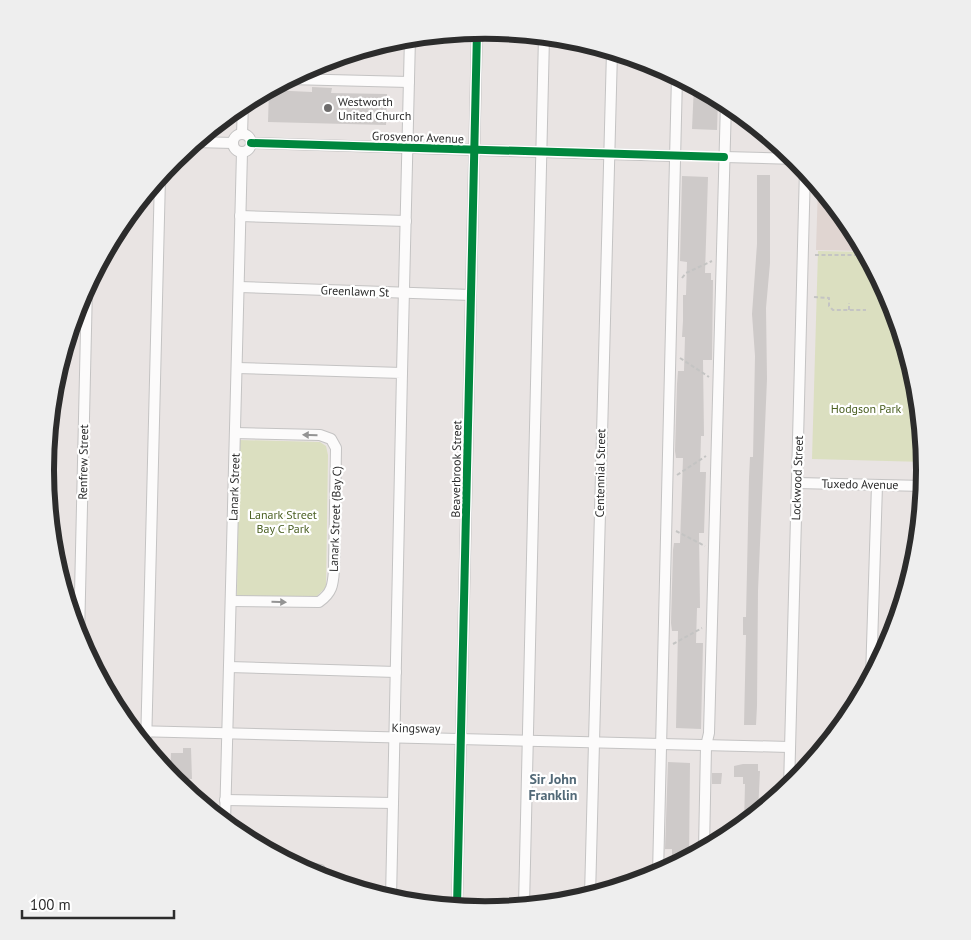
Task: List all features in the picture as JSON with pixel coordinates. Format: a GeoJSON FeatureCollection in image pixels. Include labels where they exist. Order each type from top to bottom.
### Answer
{"type":"FeatureCollection","features":[{"type":"Feature","properties":{"kind":"street","name":"Beaverbrook Street"},"geometry":{"type":"LineString","coordinates":[[457,900],[477,39]]}},
{"type":"Feature","properties":{"kind":"street"},"geometry":{"type":"LineString","coordinates":[[524,899],[544,42]]}},
{"type":"Feature","properties":{"kind":"street"},"geometry":{"type":"LineString","coordinates":[[391,891],[410,45]]}},
{"type":"Feature","properties":{"kind":"street","name":"Centennial Street"},"geometry":{"type":"LineString","coordinates":[[590,889],[612,58]]}},
{"type":"Feature","properties":{"kind":"street"},"geometry":{"type":"LineString","coordinates":[[303,79],[409,82]]}},
{"type":"Feature","properties":{"kind":"street"},"geometry":{"type":"LineString","coordinates":[[658,865],[676,83]]}},
{"type":"Feature","properties":{"kind":"street"},"geometry":{"type":"LineString","coordinates":[[704,841],[706,746],[709,733],[726,111]]}},
{"type":"Feature","properties":{"kind":"street"},"geometry":{"type":"LineString","coordinates":[[242,134],[243,113]]}},
{"type":"Feature","properties":{"kind":"street"},"geometry":{"type":"LineString","coordinates":[[242,134],[248,136],[251,143],[247,150],[242,152],[236,150],[233,143],[236,135],[242,134]]}},
{"type":"Feature","properties":{"kind":"street"},"geometry":{"type":"LineString","coordinates":[[206,142],[233,143]]}},
{"type":"Feature","properties":{"kind":"street","name":"Grosvenor Avenue"},"geometry":{"type":"LineString","coordinates":[[251,143],[674,156]]}},
{"type":"Feature","properties":{"kind":"street","name":"Lanark Street"},"geometry":{"type":"LineString","coordinates":[[225,813],[242,152]]}},
{"type":"Feature","properties":{"kind":"street"},"geometry":{"type":"LineString","coordinates":[[724,157],[783,159]]}},
{"type":"Feature","properties":{"kind":"street","name":"Lockwood Street"},"geometry":{"type":"LineString","coordinates":[[788,777],[805,180]]}},
{"type":"Feature","properties":{"kind":"street"},"geometry":{"type":"LineString","coordinates":[[147,737],[160,187]]}},
{"type":"Feature","properties":{"kind":"street"},"geometry":{"type":"LineString","coordinates":[[240,216],[406,221]]}},
{"type":"Feature","properties":{"kind":"street","name":"Greenlawn St"},"geometry":{"type":"LineString","coordinates":[[238,288],[471,295]]}},
{"type":"Feature","properties":{"kind":"street","name":"Renfrew Street"},"geometry":{"type":"LineString","coordinates":[[80,616],[87,306]]}},
{"type":"Feature","properties":{"kind":"street"},"geometry":{"type":"LineString","coordinates":[[237,368],[402,373]]}},
{"type":"Feature","properties":{"kind":"street","name":"Lanark Street (Bay C)"},"geometry":{"type":"LineString","coordinates":[[231,601],[319,602],[328,596],[333,587],[334,561],[336,448],[331,439],[320,435],[235,433]]}},
{"type":"Feature","properties":{"kind":"street","name":"Tuxedo Avenue"},"geometry":{"type":"LineString","coordinates":[[797,483],[916,486]]}},
{"type":"Feature","properties":{"kind":"street"},"geometry":{"type":"LineString","coordinates":[[871,662],[877,485]]}},
{"type":"Feature","properties":{"kind":"street"},"geometry":{"type":"LineString","coordinates":[[229,668],[396,672]]}},
{"type":"Feature","properties":{"kind":"street","name":"Kingsway"},"geometry":{"type":"LineString","coordinates":[[142,732],[789,747]]}},
{"type":"Feature","properties":{"kind":"street"},"geometry":{"type":"LineString","coordinates":[[225,800],[393,803]]}},
{"type":"Feature","properties":{"kind":"path"},"geometry":{"type":"LineString","coordinates":[[815,255],[860,255]]}},
{"type":"Feature","properties":{"kind":"path"},"geometry":{"type":"LineString","coordinates":[[680,281],[686,273],[714,260]]}},
{"type":"Feature","properties":{"kind":"path"},"geometry":{"type":"LineString","coordinates":[[814,297],[829,298],[829,306],[833,310],[866,310]]}},
{"type":"Feature","properties":{"kind":"path"},"geometry":{"type":"LineString","coordinates":[[849,310],[850,303]]}},
{"type":"Feature","properties":{"kind":"path"},"geometry":{"type":"LineString","coordinates":[[678,356],[710,377]]}},
{"type":"Feature","properties":{"kind":"path"},"geometry":{"type":"LineString","coordinates":[[675,477],[708,455]]}},
{"type":"Feature","properties":{"kind":"path"},"geometry":{"type":"LineString","coordinates":[[674,530],[707,547]]}},
{"type":"Feature","properties":{"kind":"path"},"geometry":{"type":"LineString","coordinates":[[670,647],[704,627]]}},
{"type":"Feature","properties":{"kind":"shaded area"},"geometry":{"type":"Polygon","coordinates":[[[818,195],[828,207],[857,251],[816,250],[818,195]]]}},
{"type":"Feature","properties":{"kind":"green space","name":"Hodgson Park"},"geometry":{"type":"Polygon","coordinates":[[[818,251],[858,252],[884,305],[902,358],[913,414],[917,462],[812,459],[818,251]]]}},
{"type":"Feature","properties":{"kind":"green space","name":"Lanark Street Bay C Park"},"geometry":{"type":"Polygon","coordinates":[[[239,440],[320,442],[326,446],[328,455],[326,587],[317,596],[237,597],[239,440]]]}},
{"type":"Feature","properties":{"kind":"building","name":"Westworth United Church"},"geometry":{"type":"Polygon","coordinates":[[[312,87],[332,88],[331,93],[387,94],[386,125],[268,122],[269,98],[281,91],[312,92],[312,87]]]}},
{"type":"Feature","properties":{"kind":"building"},"geometry":{"type":"Polygon","coordinates":[[[694,93],[718,107],[717,130],[692,129],[694,93]]]}},
{"type":"Feature","properties":{"kind":"building"},"geometry":{"type":"Polygon","coordinates":[[[757,175],[770,175],[770,263],[766,308],[767,379],[758,591],[756,725],[744,725],[746,635],[743,635],[743,617],[746,617],[750,457],[753,457],[755,356],[752,314],[757,244],[757,175]]]}},
{"type":"Feature","properties":{"kind":"building"},"geometry":{"type":"Polygon","coordinates":[[[682,176],[708,177],[705,273],[711,273],[711,280],[713,280],[712,360],[703,360],[704,436],[701,436],[700,472],[706,472],[704,533],[699,533],[700,608],[697,608],[696,643],[703,643],[701,729],[676,728],[678,631],[672,631],[671,623],[673,550],[674,543],[680,543],[683,458],[676,458],[675,451],[678,371],[684,371],[685,337],[682,337],[683,295],[686,295],[687,262],[680,261],[682,176]]]}},
{"type":"Feature","properties":{"kind":"building"},"geometry":{"type":"Polygon","coordinates":[[[154,746],[158,746],[161,749],[161,754],[154,746]]]}},
{"type":"Feature","properties":{"kind":"building"},"geometry":{"type":"Polygon","coordinates":[[[183,748],[191,748],[192,779],[189,779],[189,783],[171,764],[171,753],[183,753],[183,748]]]}},
{"type":"Feature","properties":{"kind":"building"},"geometry":{"type":"Polygon","coordinates":[[[668,762],[690,763],[689,850],[672,859],[672,849],[665,849],[668,762]]]}},
{"type":"Feature","properties":{"kind":"building"},"geometry":{"type":"Polygon","coordinates":[[[758,764],[758,771],[760,771],[758,803],[744,815],[745,784],[743,784],[743,777],[734,777],[734,766],[758,764]]]}},
{"type":"Feature","properties":{"kind":"building"},"geometry":{"type":"Polygon","coordinates":[[[712,773],[722,773],[721,784],[712,784],[712,773]]]}},
{"type":"Feature","properties":{"kind":"cycle path"},"geometry":{"type":"LineString","coordinates":[[457,900],[477,39]]}},
{"type":"Feature","properties":{"kind":"cycle path"},"geometry":{"type":"LineString","coordinates":[[251,143],[724,157]]}},
{"type":"Feature","properties":{"kind":"place","name":"Westworth United Church"},"geometry":{"type":"Point","coordinates":[328,108]}},
{"type":"Feature","properties":{"kind":"district","name":"Sir John Franklin"},"geometry":{"type":"Point","coordinates":[553,788]}}]}
